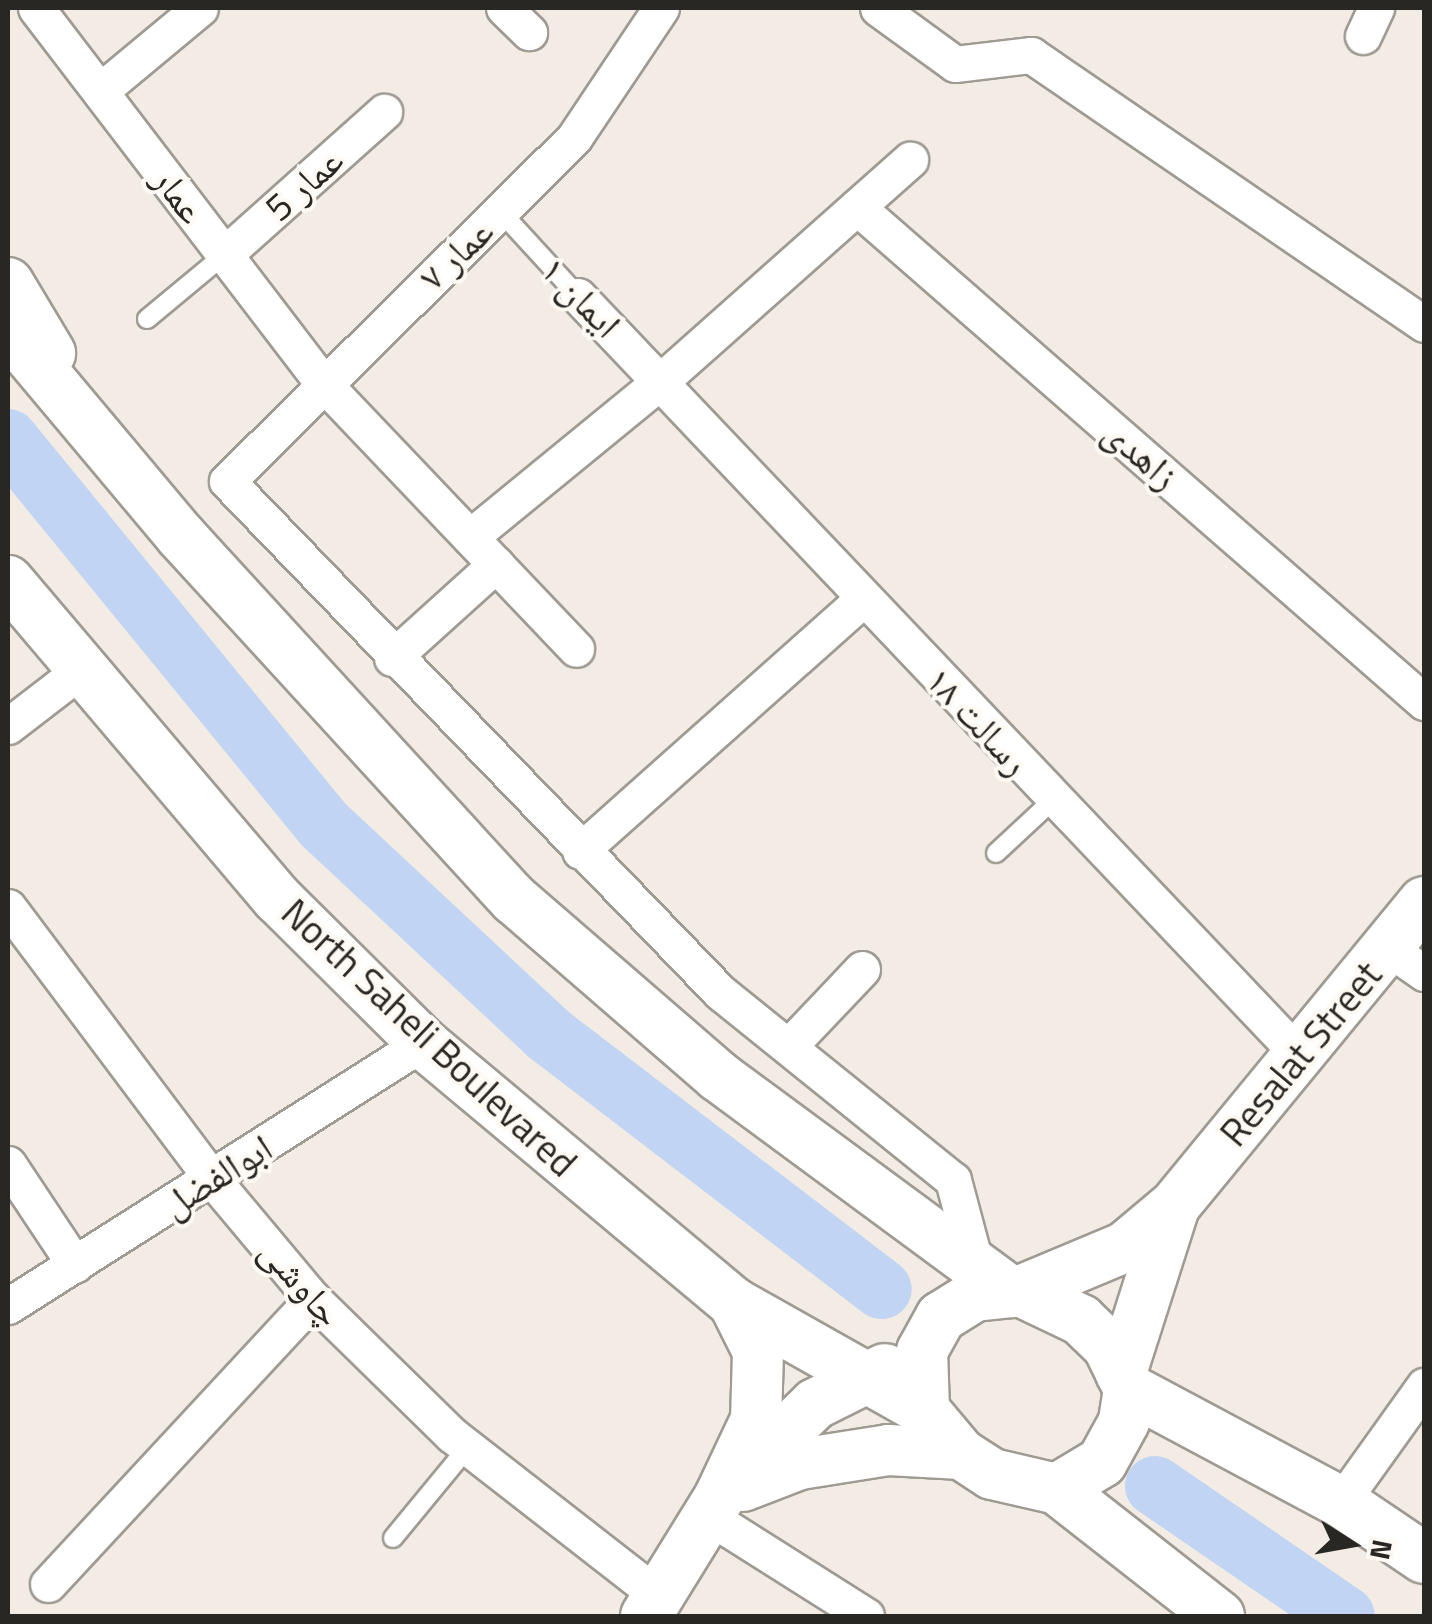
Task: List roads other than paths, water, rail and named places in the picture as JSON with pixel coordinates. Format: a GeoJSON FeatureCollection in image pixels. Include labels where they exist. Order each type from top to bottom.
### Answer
{"type":"FeatureCollection","features":[{"type":"Feature","properties":{"kind":"main road"},"geometry":{"type":"LineString","coordinates":[[8,283],[112,456]]}},
{"type":"Feature","properties":{"kind":"main road"},"geometry":{"type":"LineString","coordinates":[[8,330],[112,456],[516,900],[718,1076],[1002,1281],[1081,1320],[1108,1346],[1125,1381],[1340,1502],[1424,1558]]}},
{"type":"Feature","properties":{"kind":"main road","name":"North Saheli Boulevared"},"geometry":{"type":"LineString","coordinates":[[8,581],[278,899],[424,1043],[734,1303],[864,1380],[924,1410]]}},
{"type":"Feature","properties":{"kind":"main road","name":"Resalat Street"},"geometry":{"type":"LineString","coordinates":[[1175,1205],[1300,1056],[1406,961],[1424,902]]}},
{"type":"Feature","properties":{"kind":"main road"},"geometry":{"type":"LineString","coordinates":[[1175,1205],[1125,1248],[1002,1281],[941,1317],[922,1351],[924,1410],[962,1454],[1020,1485],[1058,1489],[1219,1616]]}},
{"type":"Feature","properties":{"kind":"main road"},"geometry":{"type":"LineString","coordinates":[[1058,1489],[1102,1462],[1124,1422],[1125,1381],[1155,1251],[1175,1205]]}},
{"type":"Feature","properties":{"kind":"main road"},"geometry":{"type":"LineString","coordinates":[[652,1606],[714,1506],[756,1420],[758,1351],[734,1303]]}},
{"type":"Feature","properties":{"kind":"main road"},"geometry":{"type":"LineString","coordinates":[[714,1506],[815,1404],[922,1351]]}},
{"type":"Feature","properties":{"kind":"main road"},"geometry":{"type":"LineString","coordinates":[[714,1506],[800,1464],[888,1450],[962,1454]]}},
{"type":"Feature","properties":{"kind":"street","name":"عمار"},"geometry":{"type":"LineString","coordinates":[[36,8],[323,382],[576,649]]}},
{"type":"Feature","properties":{"kind":"street"},"geometry":{"type":"LineString","coordinates":[[100,91],[200,8]]}},
{"type":"Feature","properties":{"kind":"street"},"geometry":{"type":"LineString","coordinates":[[504,8],[530,32]]}},
{"type":"Feature","properties":{"kind":"street","name":"عمار ۷"},"geometry":{"type":"LineString","coordinates":[[392,658],[227,481],[323,382],[501,212],[594,114],[661,8]]}},
{"type":"Feature","properties":{"kind":"street"},"geometry":{"type":"LineString","coordinates":[[878,8],[954,64],[1031,55],[1424,324]]}},
{"type":"Feature","properties":{"kind":"street","name":"عمار 5"},"geometry":{"type":"LineString","coordinates":[[224,255],[384,112]]}},
{"type":"Feature","properties":{"kind":"street"},"geometry":{"type":"LineString","coordinates":[[470,537],[662,380],[910,160]]}},
{"type":"Feature","properties":{"kind":"street","name":"زاهدی"},"geometry":{"type":"LineString","coordinates":[[857,207],[1424,702]]}},
{"type":"Feature","properties":{"kind":"street","name":"ایمان ۱"},"geometry":{"type":"LineString","coordinates":[[578,296],[662,380]]}},
{"type":"Feature","properties":{"kind":"street","name":"رسالت ۱۸"},"geometry":{"type":"LineString","coordinates":[[662,380],[1052,801],[1300,1056]]}},
{"type":"Feature","properties":{"kind":"street"},"geometry":{"type":"LineString","coordinates":[[496,564],[392,658],[720,992],[953,1180],[1002,1281]]}},
{"type":"Feature","properties":{"kind":"street"},"geometry":{"type":"LineString","coordinates":[[580,851],[864,598]]}},
{"type":"Feature","properties":{"kind":"street"},"geometry":{"type":"LineString","coordinates":[[8,726],[82,670]]}},
{"type":"Feature","properties":{"kind":"street","name":"چاوشی"},"geometry":{"type":"LineString","coordinates":[[8,906],[213,1180],[313,1298],[468,1447],[652,1606]]}},
{"type":"Feature","properties":{"kind":"street"},"geometry":{"type":"LineString","coordinates":[[789,1046],[862,969]]}},
{"type":"Feature","properties":{"kind":"street","name":"ابوالفضل"},"geometry":{"type":"LineString","coordinates":[[8,1306],[213,1180],[424,1043]]}},
{"type":"Feature","properties":{"kind":"street"},"geometry":{"type":"LineString","coordinates":[[8,1164],[75,1265]]}},
{"type":"Feature","properties":{"kind":"street"},"geometry":{"type":"LineString","coordinates":[[48,1584],[313,1298]]}},
{"type":"Feature","properties":{"kind":"street"},"geometry":{"type":"LineString","coordinates":[[1340,1502],[1424,1386]]}},
{"type":"Feature","properties":{"kind":"street"},"geometry":{"type":"LineString","coordinates":[[714,1506],[866,1616]]}},
{"type":"Feature","properties":{"kind":"lane","name":"ایمان ۱"},"geometry":{"type":"LineString","coordinates":[[501,212],[578,296]]}},
{"type":"Feature","properties":{"kind":"lane"},"geometry":{"type":"LineString","coordinates":[[146,319],[224,255]]}},
{"type":"Feature","properties":{"kind":"lane"},"geometry":{"type":"LineString","coordinates":[[996,852],[1052,801]]}},
{"type":"Feature","properties":{"kind":"lane"},"geometry":{"type":"LineString","coordinates":[[393,1538],[468,1447]]}},
{"type":"Feature","properties":{"kind":"waterway"},"geometry":{"type":"LineString","coordinates":[[8,439],[323,824],[548,1034],[882,1289]]}},
{"type":"Feature","properties":{"kind":"waterway"},"geometry":{"type":"LineString","coordinates":[[1155,1486],[1345,1616]]}}]}
